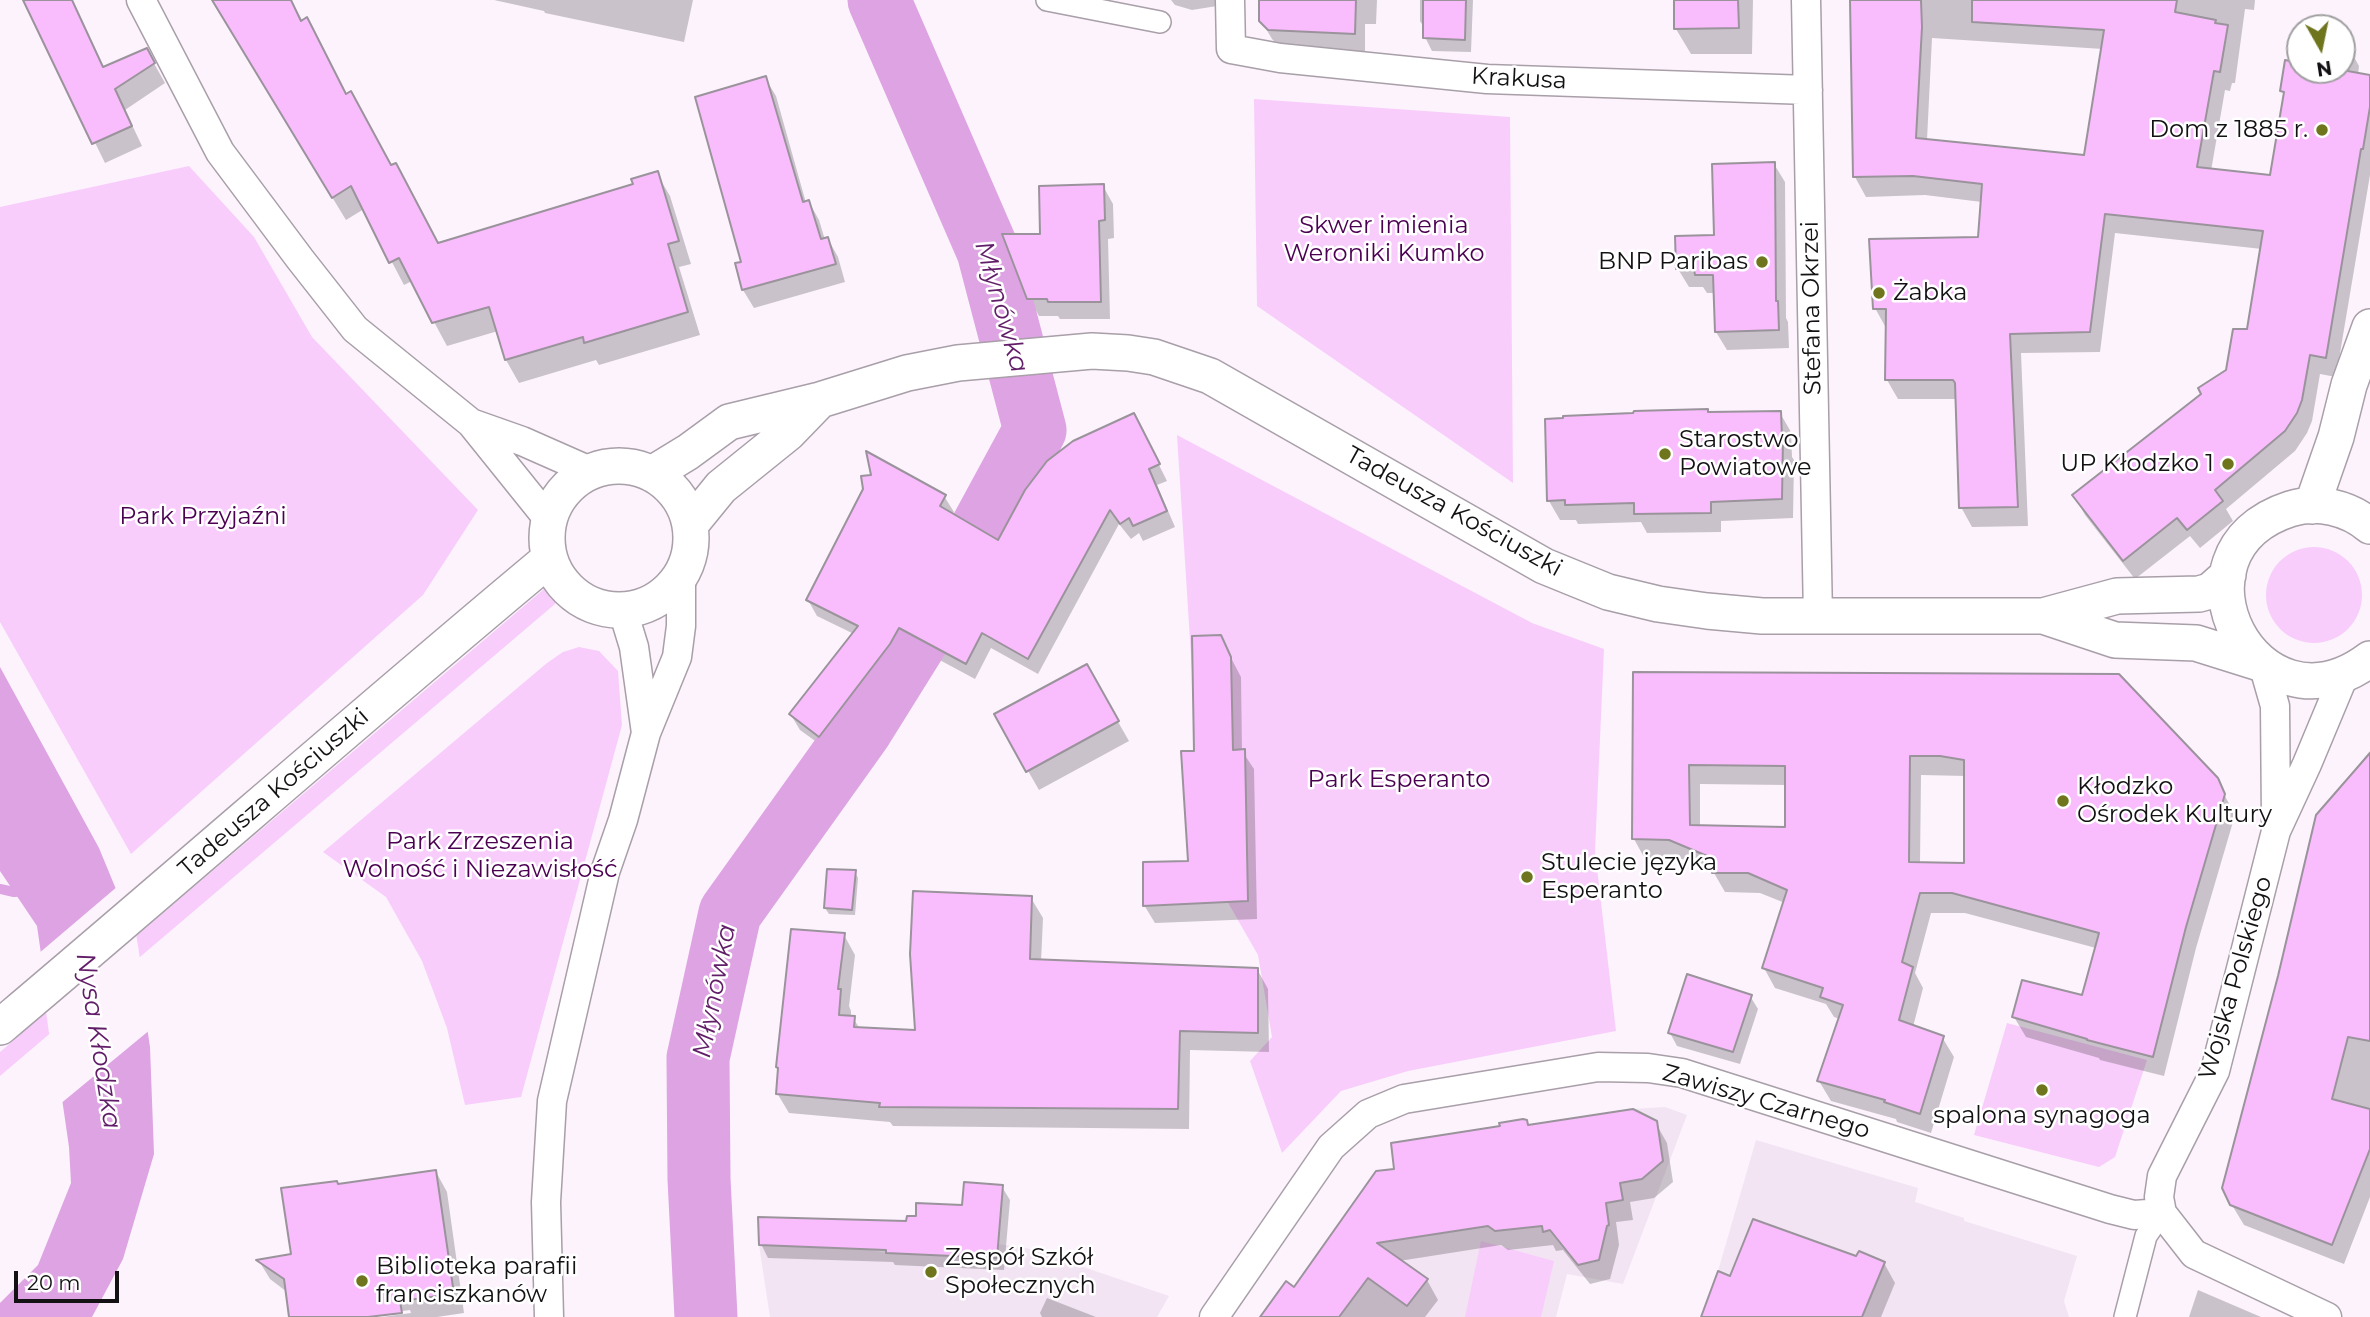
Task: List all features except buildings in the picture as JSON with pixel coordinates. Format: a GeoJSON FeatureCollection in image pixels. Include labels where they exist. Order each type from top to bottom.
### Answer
{"type":"FeatureCollection","features":[{"type":"Feature","properties":{"kind":"street"},"geometry":{"type":"LineString","coordinates":[[141,0],[220,152],[306,268],[355,329],[471,423],[549,520]]}},
{"type":"Feature","properties":{"kind":"street"},"geometry":{"type":"LineString","coordinates":[[1047,0],[1160,22]]}},
{"type":"Feature","properties":{"kind":"street","name":"Krakusa"},"geometry":{"type":"LineString","coordinates":[[1230,0],[1231,49],[1280,58],[1487,79],[1808,90]]}},
{"type":"Feature","properties":{"kind":"street","name":"Stefana Okrzei"},"geometry":{"type":"LineString","coordinates":[[1806,0],[1818,617]]}},
{"type":"Feature","properties":{"kind":"street"},"geometry":{"type":"LineString","coordinates":[[2312,506],[2336,437],[2348,385],[2370,327]]}},
{"type":"Feature","properties":{"kind":"street","name":"Tadeusza Kościuszki"},"geometry":{"type":"LineString","coordinates":[[820,400],[907,373],[958,363],[1092,351],[1128,352],[1154,357],[1210,376],[1544,566],[1608,592],[1658,604],[1707,611],[1818,617],[2043,616],[2117,596],[2199,594],[2210,591],[2228,575]]}},
{"type":"Feature","properties":{"kind":"street"},"geometry":{"type":"LineString","coordinates":[[652,474],[729,422],[820,400]]}},
{"type":"Feature","properties":{"kind":"street"},"geometry":{"type":"LineString","coordinates":[[690,525],[721,487],[788,433],[820,400]]}},
{"type":"Feature","properties":{"kind":"street"},"geometry":{"type":"LineString","coordinates":[[471,423],[522,441],[590,471]]}},
{"type":"Feature","properties":{"kind":"street"},"geometry":{"type":"LineString","coordinates":[[549,1317],[546,1202],[552,1101],[605,872],[623,820],[646,733],[677,657],[681,626],[681,576],[690,551],[690,525],[683,504],[670,486],[637,468],[621,466],[590,471],[572,483],[557,500],[549,520],[546,539],[549,559],[557,577],[570,592],[587,604],[623,611],[646,606],[666,593],[681,576]]}},
{"type":"Feature","properties":{"kind":"street"},"geometry":{"type":"LineString","coordinates":[[2263,664],[2249,652],[2238,637],[2227,602],[2228,575],[2232,559],[2244,540],[2259,524],[2278,513],[2299,506],[2342,510],[2362,519],[2370,526]]}},
{"type":"Feature","properties":{"kind":"street","name":"Tadeusza Kościuszki"},"geometry":{"type":"LineString","coordinates":[[0,1027],[549,559]]}},
{"type":"Feature","properties":{"kind":"street"},"geometry":{"type":"LineString","coordinates":[[623,611],[634,648],[646,733]]}},
{"type":"Feature","properties":{"kind":"street","name":"Tadeusza Kościuszki"},"geometry":{"type":"LineString","coordinates":[[2043,616],[2115,639],[2196,643],[2297,678],[2315,680],[2337,677],[2357,666]]}},
{"type":"Feature","properties":{"kind":"street","name":"Wojska Polskiego"},"geometry":{"type":"LineString","coordinates":[[2263,664],[2275,706],[2276,831]]}},
{"type":"Feature","properties":{"kind":"street","name":"Wojska Polskiego"},"geometry":{"type":"LineString","coordinates":[[2162,1213],[2159,1197],[2162,1176],[2214,1071],[2276,831],[2357,666]]}},
{"type":"Feature","properties":{"kind":"street","name":"Zawiszy Czarnego"},"geometry":{"type":"LineString","coordinates":[[1214,1317],[1331,1147],[1368,1114],[1404,1098],[1598,1066],[1648,1068],[1682,1073],[2110,1209],[2134,1215],[2162,1213]]}},
{"type":"Feature","properties":{"kind":"street"},"geometry":{"type":"LineString","coordinates":[[2125,1317],[2146,1236],[2162,1213],[2194,1254],[2327,1317]]}},
{"type":"Feature","properties":{"kind":"shaded area"},"geometry":{"type":"Polygon","coordinates":[[[1665,1107],[1687,1115],[1623,1284],[1567,1274],[1556,1317],[1260,1317],[1286,1281],[1294,1286],[1376,1171],[1394,1168],[1390,1142],[1497,1127],[1499,1123],[1523,1119],[1528,1125],[1633,1109],[1665,1107]]]}},
{"type":"Feature","properties":{"kind":"shaded area"},"geometry":{"type":"Polygon","coordinates":[[[1756,1140],[1918,1188],[1915,1202],[1964,1218],[1964,1221],[2077,1256],[2064,1301],[2069,1317],[1701,1317],[1718,1271],[1756,1140]]]}},
{"type":"Feature","properties":{"kind":"shaded area","name":"Zespół Szkół Społecznych"},"geometry":{"type":"Polygon","coordinates":[[[998,1244],[1027,1248],[1169,1296],[1157,1317],[770,1317],[759,1245],[997,1258],[998,1244]]]}},
{"type":"Feature","properties":{"kind":"green space","name":"Skwer imienia Weroniki Kumko"},"geometry":{"type":"Polygon","coordinates":[[[1254,99],[1510,117],[1513,483],[1257,306],[1254,99]]]}},
{"type":"Feature","properties":{"kind":"green space","name":"Park Przyjaźni"},"geometry":{"type":"Polygon","coordinates":[[[189,166],[254,237],[312,337],[478,510],[423,595],[131,854],[0,622],[0,207],[189,166]]]}},
{"type":"Feature","properties":{"kind":"green space","name":"Park Esperanto"},"geometry":{"type":"Polygon","coordinates":[[[1177,435],[1532,623],[1604,649],[1595,851],[1616,1031],[1408,1071],[1341,1091],[1282,1153],[1250,1061],[1272,1037],[1258,955],[1204,861],[1177,435]]]}},
{"type":"Feature","properties":{"kind":"green space"},"geometry":{"type":"Polygon","coordinates":[[[2314,547],[2332,551],[2348,561],[2358,577],[2362,595],[2358,613],[2348,629],[2332,639],[2314,643],[2296,639],[2280,629],[2270,613],[2266,595],[2270,577],[2280,561],[2296,551],[2314,547]]]}},
{"type":"Feature","properties":{"kind":"green space"},"geometry":{"type":"Polygon","coordinates":[[[544,589],[556,600],[555,604],[0,1076],[0,1052],[544,589]]]}},
{"type":"Feature","properties":{"kind":"green space","name":"Park Zrzeszenia Wolność i Niezawisłość"},"geometry":{"type":"Polygon","coordinates":[[[579,647],[599,651],[618,671],[622,725],[521,1097],[465,1105],[447,1028],[422,961],[386,897],[323,852],[547,663],[563,652],[579,647]]]}},
{"type":"Feature","properties":{"kind":"green space"},"geometry":{"type":"Polygon","coordinates":[[[2007,1023],[2147,1060],[2115,1157],[2099,1167],[1974,1135],[2007,1023]]]}},
{"type":"Feature","properties":{"kind":"green space"},"geometry":{"type":"Polygon","coordinates":[[[1481,1241],[1554,1261],[1541,1317],[1465,1317],[1481,1241]]]}},
{"type":"Feature","properties":{"kind":"water","name":"Nysa Kłodzka"},"geometry":{"type":"Polygon","coordinates":[[[0,667],[99,848],[132,928],[150,1047],[154,1154],[123,1259],[92,1317],[0,1317],[0,1303],[38,1265],[71,1183],[69,1147],[37,926],[0,871],[0,667]]]}},
{"type":"Feature","properties":{"kind":"pier"},"geometry":{"type":"Polygon","coordinates":[[[118,886],[135,927],[151,1029],[59,1105],[38,954],[118,886]]]}},
{"type":"Feature","properties":{"kind":"waterway","name":"Młynówka"},"geometry":{"type":"LineString","coordinates":[[879,0],[988,251],[1035,430],[938,605]]}},
{"type":"Feature","properties":{"kind":"waterway","name":"Młynówka"},"geometry":{"type":"LineString","coordinates":[[706,1317],[699,1179],[698,1058],[730,913],[860,731],[918,638]]}},
{"type":"Feature","properties":{"kind":"waterway"},"geometry":{"type":"LineString","coordinates":[[0,889],[28,891]]}},
{"type":"Feature","properties":{"kind":"place","name":"Dom z 1885 r."},"geometry":{"type":"Point","coordinates":[2322,130]}},
{"type":"Feature","properties":{"kind":"place","name":"BNP Paribas"},"geometry":{"type":"Point","coordinates":[1762,262]}},
{"type":"Feature","properties":{"kind":"place","name":"Żabka"},"geometry":{"type":"Point","coordinates":[1879,293]}},
{"type":"Feature","properties":{"kind":"place","name":"Starostwo Powiatowe"},"geometry":{"type":"Point","coordinates":[1665,454]}},
{"type":"Feature","properties":{"kind":"place","name":"UP Kłodzko 1"},"geometry":{"type":"Point","coordinates":[2228,464]}},
{"type":"Feature","properties":{"kind":"place","name":"Kłodzko Ośrodek Kultury"},"geometry":{"type":"Point","coordinates":[2063,801]}},
{"type":"Feature","properties":{"kind":"place","name":"Stulecie języka Esperanto"},"geometry":{"type":"Point","coordinates":[1527,877]}},
{"type":"Feature","properties":{"kind":"place","name":"spalona synagoga"},"geometry":{"type":"Point","coordinates":[2042,1090]}},
{"type":"Feature","properties":{"kind":"place","name":"Zespół Szkół Społecznych"},"geometry":{"type":"Point","coordinates":[931,1272]}},
{"type":"Feature","properties":{"kind":"place","name":"Biblioteka parafii franciszkanów"},"geometry":{"type":"Point","coordinates":[362,1281]}}]}
